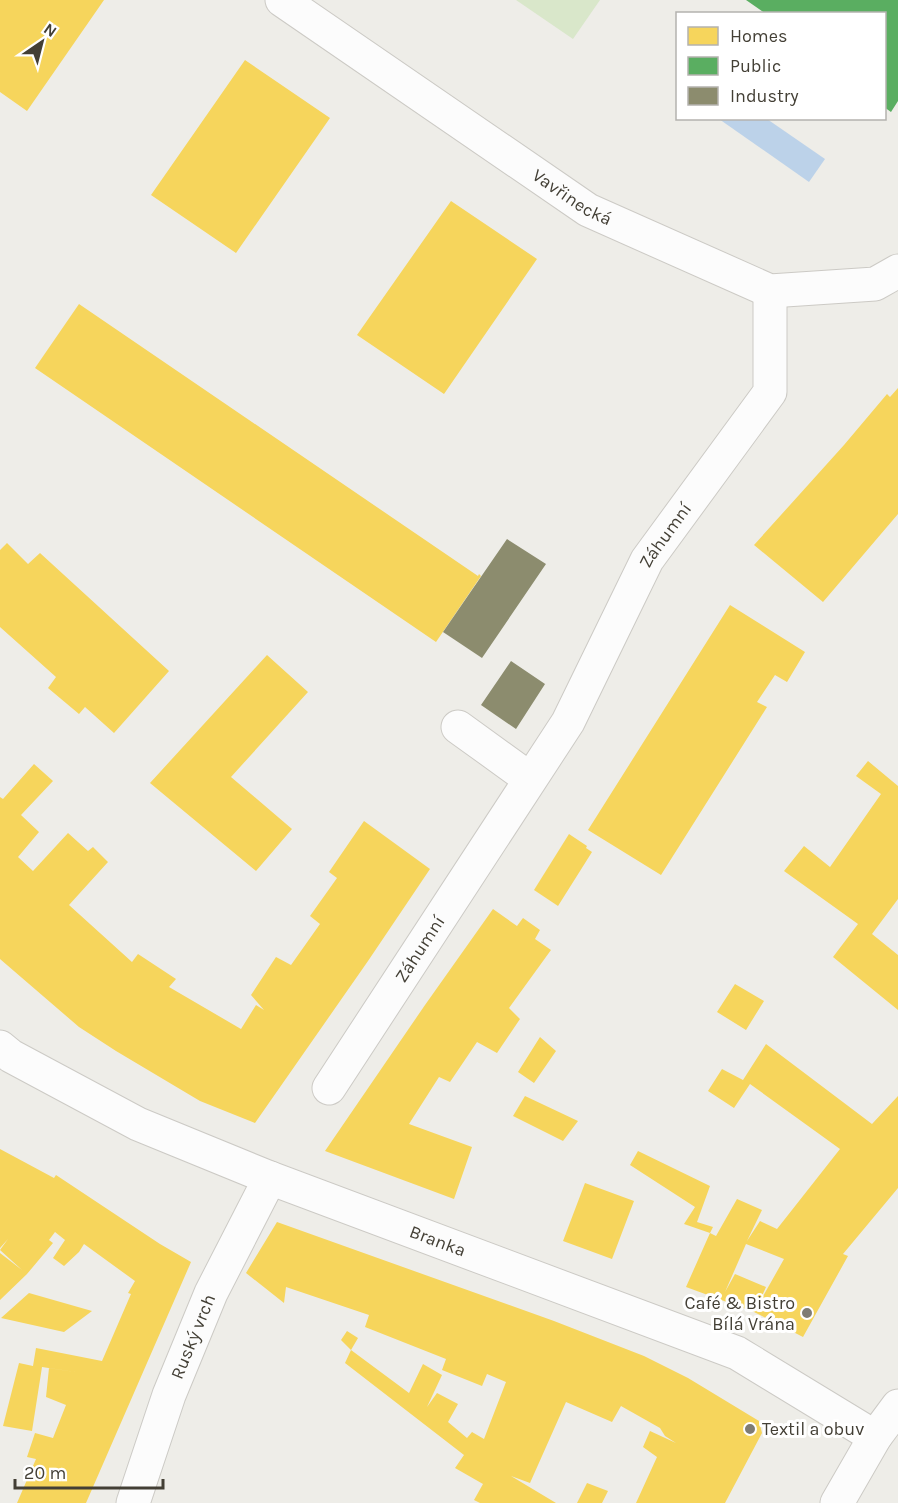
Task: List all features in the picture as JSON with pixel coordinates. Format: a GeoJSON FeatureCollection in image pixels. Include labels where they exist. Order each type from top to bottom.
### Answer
{"type":"FeatureCollection","features":[{"type":"Feature","properties":{"kind":"street","name":"Vavřinecká"},"geometry":{"type":"LineString","coordinates":[[282,0],[588,210],[770,291],[875,285],[898,271]]}},
{"type":"Feature","properties":{"kind":"street","name":"Záhumní"},"geometry":{"type":"LineString","coordinates":[[329,1088],[568,722],[647,560],[770,392],[770,291]]}},
{"type":"Feature","properties":{"kind":"street"},"geometry":{"type":"LineString","coordinates":[[458,727],[530,779]]}},
{"type":"Feature","properties":{"kind":"street","name":"Branka"},"geometry":{"type":"LineString","coordinates":[[0,1047],[11,1056],[138,1124],[270,1178],[737,1353],[875,1437]]}},
{"type":"Feature","properties":{"kind":"street","name":"Ruský vrch"},"geometry":{"type":"LineString","coordinates":[[133,1503],[169,1395],[211,1293],[270,1178]]}},
{"type":"Feature","properties":{"kind":"street"},"geometry":{"type":"LineString","coordinates":[[837,1503],[875,1437],[898,1406]]}},
{"type":"Feature","properties":{"kind":"green space"},"geometry":{"type":"Polygon","coordinates":[[[516,0],[600,0],[573,39],[516,0]]]}},
{"type":"Feature","properties":{"kind":"water"},"geometry":{"type":"Polygon","coordinates":[[[720,120],[768,120],[825,159],[809,182],[720,120]]]}},
{"type":"Feature","properties":{"kind":"building: Homes"},"geometry":{"type":"Polygon","coordinates":[[[0,0],[104,0],[27,111],[0,92],[0,0]]]}},
{"type":"Feature","properties":{"kind":"building: Homes"},"geometry":{"type":"Polygon","coordinates":[[[245,60],[330,118],[236,253],[151,195],[245,60]]]}},
{"type":"Feature","properties":{"kind":"building: Homes"},"geometry":{"type":"Polygon","coordinates":[[[451,201],[537,259],[444,394],[357,335],[451,201]]]}},
{"type":"Feature","properties":{"kind":"building: Homes"},"geometry":{"type":"Polygon","coordinates":[[[79,304],[478,576],[479,574],[481,576],[436,642],[35,368],[79,304]]]}},
{"type":"Feature","properties":{"kind":"building: Homes"},"geometry":{"type":"Polygon","coordinates":[[[898,388],[898,514],[823,602],[754,545],[887,394],[890,397],[898,388]]]}},
{"type":"Feature","properties":{"kind":"building: Homes"},"geometry":{"type":"Polygon","coordinates":[[[7,543],[28,564],[40,553],[169,671],[114,733],[85,707],[79,714],[48,688],[56,677],[0,627],[0,550],[7,543]]]}},
{"type":"Feature","properties":{"kind":"building: Homes"},"geometry":{"type":"Polygon","coordinates":[[[730,605],[805,652],[787,682],[775,675],[757,702],[767,707],[661,875],[588,830],[730,605]]]}},
{"type":"Feature","properties":{"kind":"building: Homes"},"geometry":{"type":"Polygon","coordinates":[[[267,655],[308,692],[231,777],[292,829],[256,871],[150,783],[267,655]]]}},
{"type":"Feature","properties":{"kind":"building: Homes"},"geometry":{"type":"Polygon","coordinates":[[[868,761],[898,786],[898,899],[872,934],[898,955],[898,1010],[833,957],[858,924],[784,871],[804,846],[830,867],[881,794],[856,776],[868,761]]]}},
{"type":"Feature","properties":{"kind":"building: Homes"},"geometry":{"type":"Polygon","coordinates":[[[34,764],[53,781],[21,815],[39,832],[18,857],[33,871],[68,833],[88,851],[93,847],[108,862],[69,905],[132,962],[138,954],[176,979],[169,987],[241,1029],[256,1005],[264,1010],[251,995],[276,957],[291,965],[320,924],[310,916],[337,878],[329,872],[364,821],[430,869],[255,1123],[200,1101],[116,1051],[79,1027],[0,959],[0,797],[3,799],[34,764]]]}},
{"type":"Feature","properties":{"kind":"building: Homes"},"geometry":{"type":"Polygon","coordinates":[[[569,834],[592,852],[558,906],[534,890],[569,834]]]}},
{"type":"Feature","properties":{"kind":"building: Homes"},"geometry":{"type":"Polygon","coordinates":[[[493,909],[517,926],[523,918],[540,930],[535,939],[551,950],[509,1008],[520,1019],[497,1053],[477,1042],[450,1082],[439,1077],[409,1124],[472,1147],[454,1199],[325,1151],[425,1005],[493,909]]]}},
{"type":"Feature","properties":{"kind":"building: Homes"},"geometry":{"type":"Polygon","coordinates":[[[735,984],[764,1001],[746,1030],[717,1012],[735,984]]]}},
{"type":"Feature","properties":{"kind":"building: Homes"},"geometry":{"type":"Polygon","coordinates":[[[540,1037],[556,1051],[534,1083],[518,1072],[540,1037]]]}},
{"type":"Feature","properties":{"kind":"building: Homes"},"geometry":{"type":"Polygon","coordinates":[[[766,1044],[872,1124],[898,1096],[898,1188],[843,1254],[848,1256],[803,1337],[754,1312],[686,1287],[710,1233],[716,1236],[737,1199],[762,1210],[747,1241],[760,1221],[777,1229],[840,1149],[750,1084],[734,1108],[708,1091],[722,1069],[743,1080],[766,1044]],[[746,1244],[725,1292],[735,1274],[766,1287],[757,1307],[784,1259],[746,1244]]]}},
{"type":"Feature","properties":{"kind":"building: Homes"},"geometry":{"type":"Polygon","coordinates":[[[525,1096],[578,1121],[563,1141],[513,1116],[525,1096]]]}},
{"type":"Feature","properties":{"kind":"building: Homes"},"geometry":{"type":"Polygon","coordinates":[[[0,1149],[54,1178],[56,1175],[191,1262],[86,1503],[17,1503],[36,1459],[27,1457],[35,1433],[53,1438],[66,1405],[46,1397],[49,1368],[42,1367],[32,1431],[3,1426],[19,1363],[33,1366],[36,1348],[102,1361],[131,1294],[128,1293],[135,1281],[84,1244],[64,1266],[53,1258],[65,1240],[55,1232],[49,1240],[53,1243],[27,1274],[0,1300],[0,1253],[22,1270],[0,1250],[8,1239],[0,1248],[0,1149]]]}},
{"type":"Feature","properties":{"kind":"building: Homes"},"geometry":{"type":"Polygon","coordinates":[[[638,1151],[710,1186],[697,1222],[713,1227],[710,1233],[684,1224],[695,1207],[630,1165],[638,1151]]]}},
{"type":"Feature","properties":{"kind":"building: Homes"},"geometry":{"type":"Polygon","coordinates":[[[585,1183],[634,1201],[612,1259],[563,1241],[585,1183]]]}},
{"type":"Feature","properties":{"kind":"building: Homes"},"geometry":{"type":"Polygon","coordinates":[[[277,1222],[554,1321],[644,1356],[688,1378],[759,1421],[762,1433],[725,1503],[636,1503],[657,1457],[643,1447],[650,1431],[676,1443],[665,1436],[660,1428],[621,1406],[612,1422],[566,1402],[530,1483],[511,1476],[556,1503],[480,1503],[474,1500],[483,1484],[455,1468],[464,1455],[345,1363],[351,1350],[409,1393],[423,1364],[442,1375],[427,1407],[437,1393],[458,1404],[448,1422],[467,1438],[472,1432],[484,1439],[506,1382],[487,1374],[482,1386],[442,1370],[446,1359],[365,1327],[369,1315],[286,1287],[284,1303],[246,1273],[277,1222]]]}},
{"type":"Feature","properties":{"kind":"building: Homes"},"geometry":{"type":"Polygon","coordinates":[[[29,1293],[92,1311],[64,1332],[1,1318],[29,1293]]]}},
{"type":"Feature","properties":{"kind":"building: Homes"},"geometry":{"type":"Polygon","coordinates":[[[347,1331],[358,1338],[351,1350],[341,1340],[347,1331]]]}},
{"type":"Feature","properties":{"kind":"building: Homes"},"geometry":{"type":"Polygon","coordinates":[[[587,1483],[608,1491],[602,1503],[577,1503],[587,1483]]]}},
{"type":"Feature","properties":{"kind":"building: Public"},"geometry":{"type":"Polygon","coordinates":[[[746,0],[898,0],[898,101],[891,112],[886,108],[886,12],[763,12],[746,0]]]}},
{"type":"Feature","properties":{"kind":"building: Industry"},"geometry":{"type":"Polygon","coordinates":[[[507,539],[546,564],[482,658],[443,632],[507,539]]]}},
{"type":"Feature","properties":{"kind":"building: Industry"},"geometry":{"type":"Polygon","coordinates":[[[511,661],[545,684],[516,729],[481,705],[511,661]]]}},
{"type":"Feature","properties":{"kind":"place","name":"Café & Bistro Bílá Vrána"},"geometry":{"type":"Point","coordinates":[807,1313]}},
{"type":"Feature","properties":{"kind":"place","name":"Textil a obuv"},"geometry":{"type":"Point","coordinates":[750,1429]}}]}
